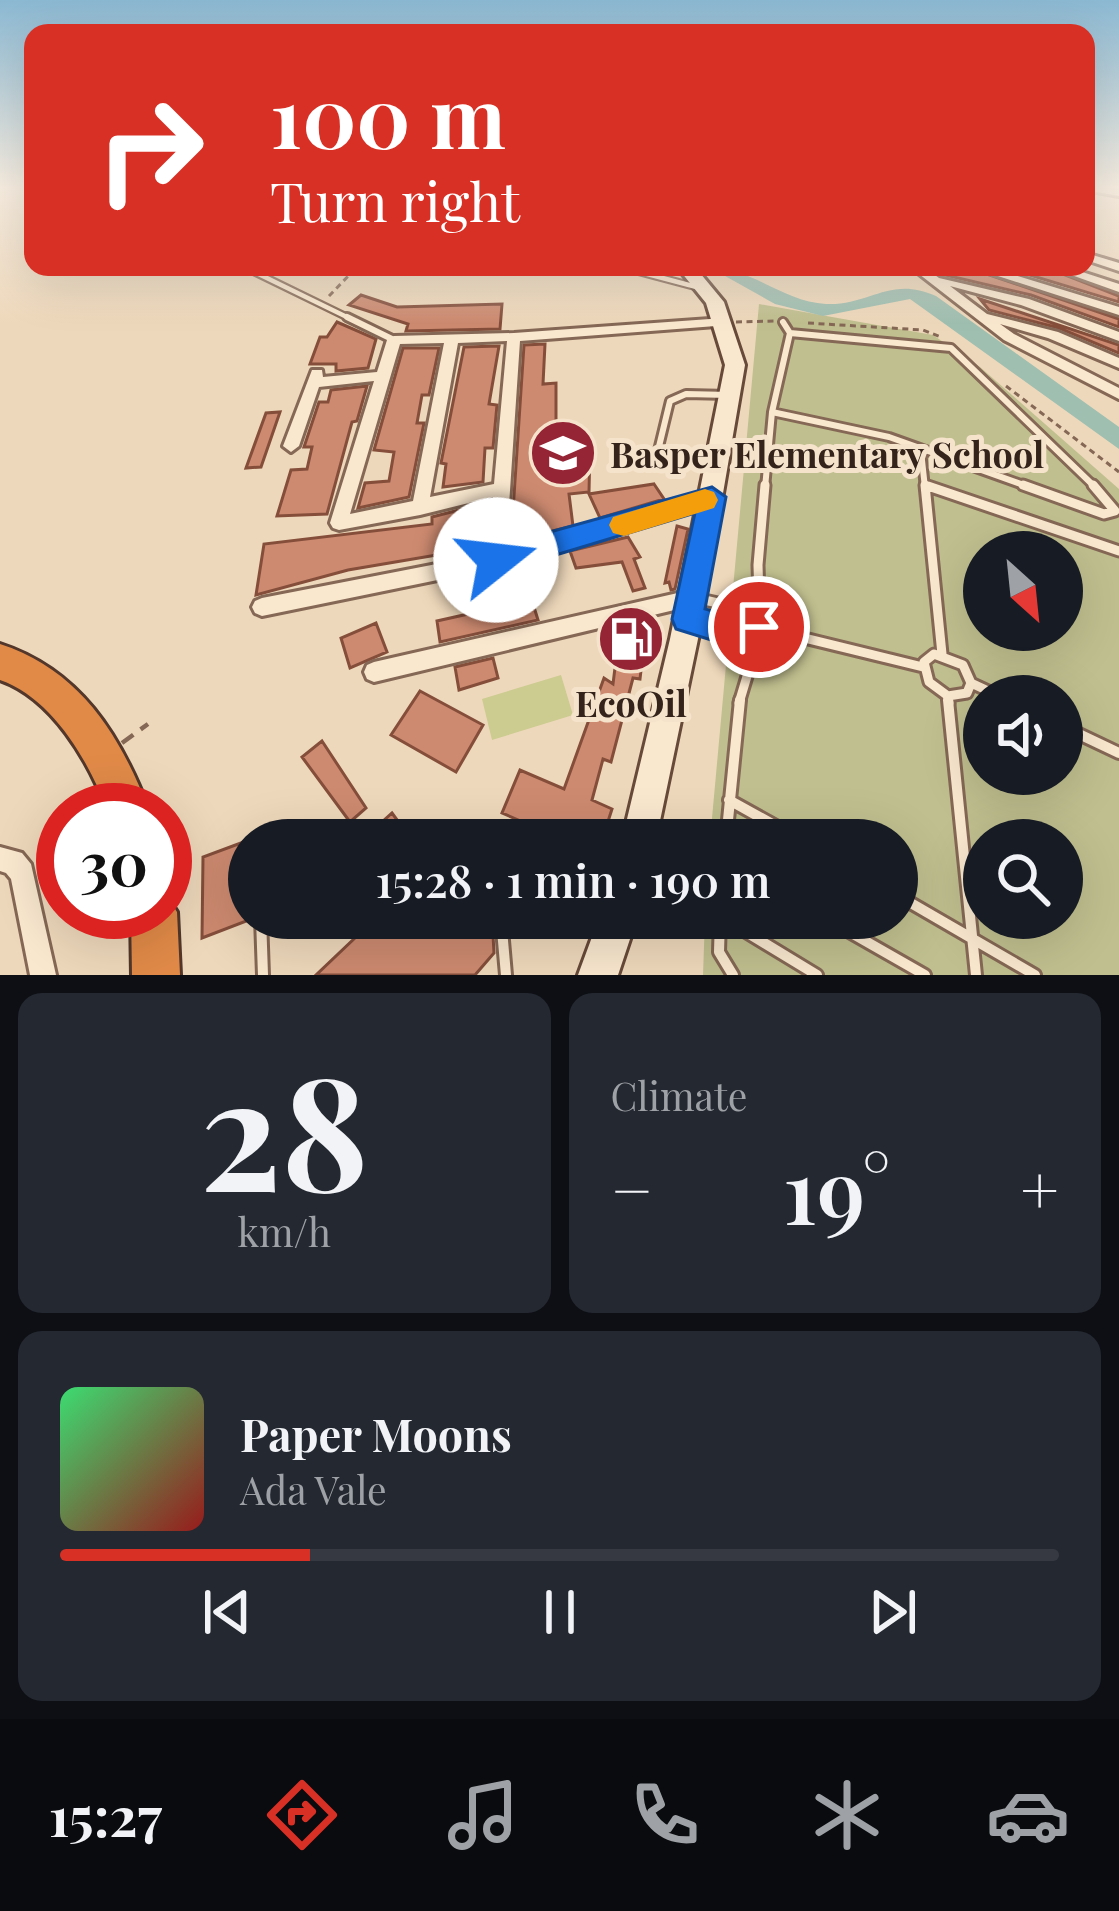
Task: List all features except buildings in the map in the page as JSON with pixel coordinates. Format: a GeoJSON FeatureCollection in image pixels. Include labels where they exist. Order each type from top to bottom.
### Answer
{"type":"FeatureCollection","features":[{"type":"Feature","properties":{"kind":"highway"},"geometry":{"type":"LineString","coordinates":[[0,662],[15,664],[46,688],[106,755],[117,783]]}},
{"type":"Feature","properties":{"kind":"highway"},"geometry":{"type":"LineString","coordinates":[[155,939],[156,975]]}},
{"type":"Feature","properties":{"kind":"main road"},"geometry":{"type":"LineString","coordinates":[[644,819],[735,365],[724,322],[694,276]]}},
{"type":"Feature","properties":{"kind":"main road"},"geometry":{"type":"LineString","coordinates":[[598,975],[611,939]]}},
{"type":"Feature","properties":{"kind":"street"},"geometry":{"type":"LineString","coordinates":[[929,276],[1009,337],[1119,394]]}},
{"type":"Feature","properties":{"kind":"street"},"geometry":{"type":"LineString","coordinates":[[1005,276],[1119,311]]}},
{"type":"Feature","properties":{"kind":"street"},"geometry":{"type":"LineString","coordinates":[[1082,276],[1119,288]]}},
{"type":"Feature","properties":{"kind":"street"},"geometry":{"type":"LineString","coordinates":[[932,278],[1025,302],[1119,337]]}},
{"type":"Feature","properties":{"kind":"street"},"geometry":{"type":"LineString","coordinates":[[979,314],[1053,335],[1119,363]]}},
{"type":"Feature","properties":{"kind":"street"},"geometry":{"type":"LineString","coordinates":[[500,489],[339,523],[394,340],[724,322]]}},
{"type":"Feature","properties":{"kind":"street"},"geometry":{"type":"LineString","coordinates":[[496,560],[514,337]]}},
{"type":"Feature","properties":{"kind":"street"},"geometry":{"type":"LineString","coordinates":[[420,508],[452,338]]}},
{"type":"Feature","properties":{"kind":"street"},"geometry":{"type":"LineString","coordinates":[[291,446],[315,378],[381,376]]}},
{"type":"Feature","properties":{"kind":"street"},"geometry":{"type":"LineString","coordinates":[[262,607],[496,560],[712,497]]}},
{"type":"Feature","properties":{"kind":"street"},"geometry":{"type":"LineString","coordinates":[[374,672],[690,605]]}},
{"type":"Feature","properties":{"kind":"street"},"geometry":{"type":"LineString","coordinates":[[0,859],[13,862],[22,873],[43,975]]}},
{"type":"Feature","properties":{"kind":"lane"},"geometry":{"type":"LineString","coordinates":[[263,276],[394,340]]}},
{"type":"Feature","properties":{"kind":"lane"},"geometry":{"type":"LineString","coordinates":[[648,276],[706,289]]}},
{"type":"Feature","properties":{"kind":"lane"},"geometry":{"type":"LineString","coordinates":[[728,819],[740,696],[751,683],[765,585],[758,565],[772,412],[790,333],[783,322]]}},
{"type":"Feature","properties":{"kind":"lane"},"geometry":{"type":"LineString","coordinates":[[772,412],[889,437],[1104,514],[1115,512],[1115,506],[951,348],[790,333]]}},
{"type":"Feature","properties":{"kind":"lane"},"geometry":{"type":"LineString","coordinates":[[655,463],[670,401],[686,394],[730,395]]}},
{"type":"Feature","properties":{"kind":"lane"},"geometry":{"type":"LineString","coordinates":[[921,449],[942,654]]}},
{"type":"Feature","properties":{"kind":"lane"},"geometry":{"type":"LineString","coordinates":[[928,486],[1119,551]]}},
{"type":"Feature","properties":{"kind":"lane"},"geometry":{"type":"LineString","coordinates":[[690,605],[748,610],[759,627]]}},
{"type":"Feature","properties":{"kind":"lane"},"geometry":{"type":"LineString","coordinates":[[690,605],[743,634],[759,627],[923,667]]}},
{"type":"Feature","properties":{"kind":"lane"},"geometry":{"type":"LineString","coordinates":[[963,694],[948,696],[929,682],[923,667],[928,657],[942,654],[966,668],[968,675]]}},
{"type":"Feature","properties":{"kind":"lane"},"geometry":{"type":"LineString","coordinates":[[948,696],[963,841]]}},
{"type":"Feature","properties":{"kind":"lane"},"geometry":{"type":"LineString","coordinates":[[1083,736],[1119,753]]}},
{"type":"Feature","properties":{"kind":"lane"},"geometry":{"type":"LineString","coordinates":[[729,800],[763,819]]}},
{"type":"Feature","properties":{"kind":"lane"},"geometry":{"type":"LineString","coordinates":[[918,907],[963,931]]}},
{"type":"Feature","properties":{"kind":"lane"},"geometry":{"type":"LineString","coordinates":[[262,939],[263,975]]}},
{"type":"Feature","properties":{"kind":"lane"},"geometry":{"type":"LineString","coordinates":[[502,939],[506,975]]}},
{"type":"Feature","properties":{"kind":"lane"},"geometry":{"type":"LineString","coordinates":[[720,939],[719,952],[733,975]]}},
{"type":"Feature","properties":{"kind":"lane"},"geometry":{"type":"LineString","coordinates":[[756,939],[817,975]]}},
{"type":"Feature","properties":{"kind":"lane"},"geometry":{"type":"LineString","coordinates":[[862,939],[925,975]]}},
{"type":"Feature","properties":{"kind":"lane"},"geometry":{"type":"LineString","coordinates":[[973,939],[976,975]]}},
{"type":"Feature","properties":{"kind":"lane"},"geometry":{"type":"LineString","coordinates":[[976,939],[1035,975]]}},
{"type":"Feature","properties":{"kind":"path"},"geometry":{"type":"LineString","coordinates":[[322,304],[348,276]]}},
{"type":"Feature","properties":{"kind":"path"},"geometry":{"type":"LineString","coordinates":[[724,322],[923,329],[943,338]]}},
{"type":"Feature","properties":{"kind":"path"},"geometry":{"type":"LineString","coordinates":[[1004,384],[1119,472]]}},
{"type":"Feature","properties":{"kind":"path"},"geometry":{"type":"LineString","coordinates":[[106,755],[148,724]]}},
{"type":"Feature","properties":{"kind":"shaded area"},"geometry":{"type":"Polygon","coordinates":[[[759,304],[933,335],[980,367],[1119,489],[1119,975],[703,975],[704,939],[918,939],[918,819],[712,819],[759,304]]]}},
{"type":"Feature","properties":{"kind":"shaded area"},"geometry":{"type":"Polygon","coordinates":[[[561,675],[573,715],[492,740],[482,699],[561,675]]]}},
{"type":"Feature","properties":{"kind":"waterway"},"geometry":{"type":"LineString","coordinates":[[736,276],[782,299],[823,310],[914,293],[1119,440]]}},
{"type":"Feature","properties":{"kind":"slow traffic"},"geometry":{"type":"LineString","coordinates":[[624,525],[705,500]]}},
{"type":"Feature","properties":{"kind":"place","name":"Basper Elementary School"},"geometry":{"type":"Point","coordinates":[563,453]}},
{"type":"Feature","properties":{"kind":"place","name":"EcoOil"},"geometry":{"type":"Point","coordinates":[631,639]}},
{"type":"Feature","properties":{"kind":"route"},"geometry":{"type":"LineString","coordinates":[[496,560],[712,497],[688,619],[743,634],[759,627]]}}]}
